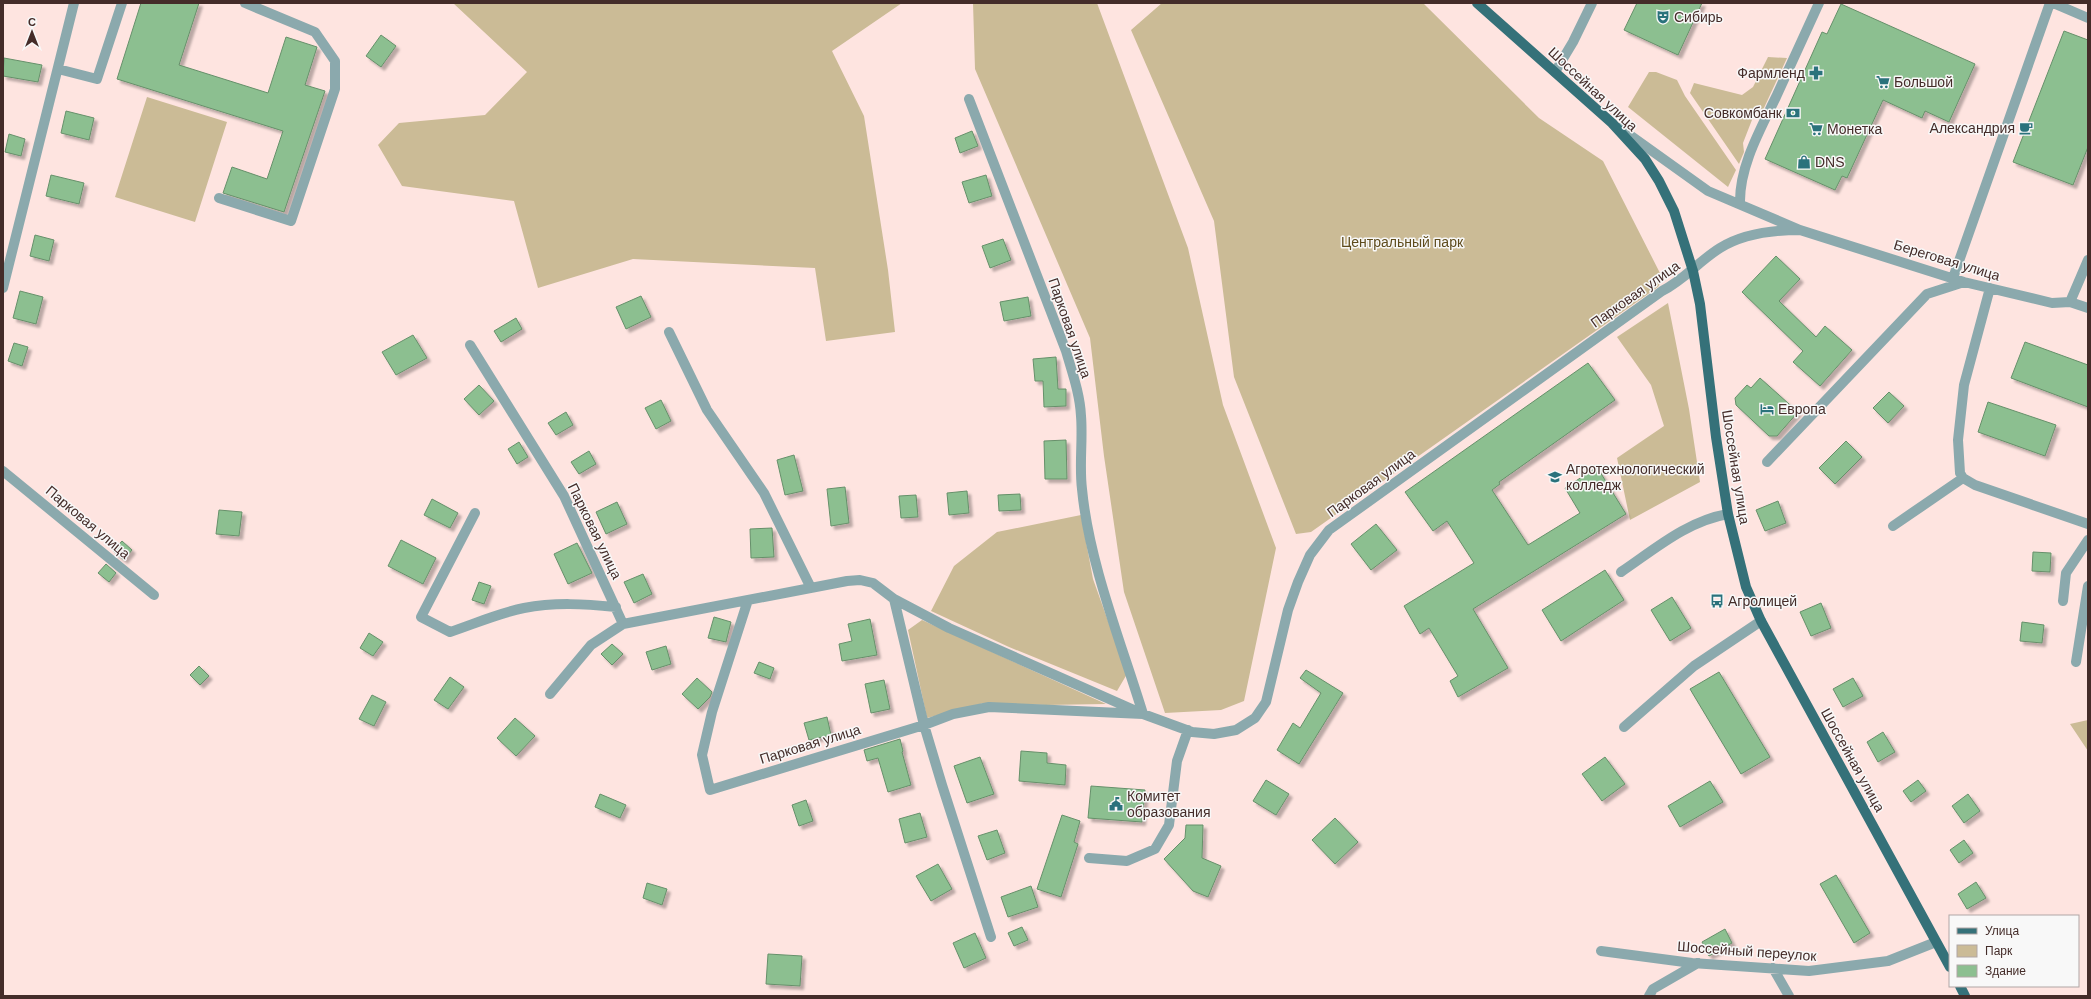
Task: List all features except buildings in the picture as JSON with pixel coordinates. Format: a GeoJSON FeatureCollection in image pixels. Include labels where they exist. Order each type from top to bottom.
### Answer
{"type":"FeatureCollection","features":[{"type":"Feature","properties":{"kind":"main road","name":"Шоссейная улица"},"geometry":{"type":"LineString","coordinates":[[1477,3],[1612,123],[1645,160],[1659,181],[1674,211],[1693,271],[1700,304],[1716,437],[1728,514],[1746,587],[1762,621],[1949,966]]}},
{"type":"Feature","properties":{"kind":"main road"},"geometry":{"type":"LineString","coordinates":[[1960,987],[1965,996]]}},
{"type":"Feature","properties":{"kind":"street"},"geometry":{"type":"LineString","coordinates":[[3,288],[74,3]]}},
{"type":"Feature","properties":{"kind":"street"},"geometry":{"type":"LineString","coordinates":[[58,69],[97,79],[122,3]]}},
{"type":"Feature","properties":{"kind":"street"},"geometry":{"type":"LineString","coordinates":[[219,198],[292,221],[335,89],[336,61],[315,32],[246,3]]}},
{"type":"Feature","properties":{"kind":"street"},"geometry":{"type":"LineString","coordinates":[[1555,72],[1574,42],[1592,3]]}},
{"type":"Feature","properties":{"kind":"street"},"geometry":{"type":"LineString","coordinates":[[1740,204],[1742,177],[1760,131],[1819,3]]}},
{"type":"Feature","properties":{"kind":"street"},"geometry":{"type":"LineString","coordinates":[[1953,278],[2051,3],[2088,18]]}},
{"type":"Feature","properties":{"kind":"street","name":"Парковая улица"},"geometry":{"type":"LineString","coordinates":[[969,99],[1066,351],[1075,380],[1081,415],[1082,488],[1090,536],[1108,606],[1143,714]]}},
{"type":"Feature","properties":{"kind":"street","name":"Береговая улица"},"geometry":{"type":"LineString","coordinates":[[1612,123],[1708,191],[1800,230],[1964,282],[2052,303],[2070,302],[2088,308]]}},
{"type":"Feature","properties":{"kind":"street","name":"Береговая улица"},"geometry":{"type":"LineString","coordinates":[[1693,271],[1720,248],[1751,235],[1774,230],[1800,230]]}},
{"type":"Feature","properties":{"kind":"street"},"geometry":{"type":"LineString","coordinates":[[2070,302],[2088,260]]}},
{"type":"Feature","properties":{"kind":"street","name":"Парковая улица"},"geometry":{"type":"LineString","coordinates":[[470,345],[564,496],[624,624],[846,581],[860,580],[873,583],[894,599],[949,628],[1143,714],[1188,730],[1214,734],[1236,730],[1254,718],[1266,702],[1288,610],[1298,582],[1310,555],[1329,530],[1662,291],[1673,286],[1693,271]]}},
{"type":"Feature","properties":{"kind":"street"},"geometry":{"type":"LineString","coordinates":[[1767,462],[1927,294],[1964,282]]}},
{"type":"Feature","properties":{"kind":"street"},"geometry":{"type":"LineString","coordinates":[[1990,288],[1964,385],[1958,440],[1958,462],[1963,478],[1974,485],[2088,524]]}},
{"type":"Feature","properties":{"kind":"street"},"geometry":{"type":"LineString","coordinates":[[669,332],[707,410],[764,493],[811,588]]}},
{"type":"Feature","properties":{"kind":"street","name":"Парковая улица"},"geometry":{"type":"LineString","coordinates":[[3,471],[154,595]]}},
{"type":"Feature","properties":{"kind":"street"},"geometry":{"type":"LineString","coordinates":[[1893,526],[1963,478]]}},
{"type":"Feature","properties":{"kind":"street"},"geometry":{"type":"LineString","coordinates":[[475,514],[422,617],[450,632],[522,608],[555,604],[616,607]]}},
{"type":"Feature","properties":{"kind":"street"},"geometry":{"type":"LineString","coordinates":[[1621,572],[1682,530],[1709,517],[1728,514]]}},
{"type":"Feature","properties":{"kind":"street"},"geometry":{"type":"LineString","coordinates":[[2063,601],[2066,573],[2088,540]]}},
{"type":"Feature","properties":{"kind":"street"},"geometry":{"type":"LineString","coordinates":[[2076,662],[2088,586]]}},
{"type":"Feature","properties":{"kind":"street"},"geometry":{"type":"LineString","coordinates":[[894,599],[924,725],[991,937]]}},
{"type":"Feature","properties":{"kind":"street","name":"Парковая улица"},"geometry":{"type":"LineString","coordinates":[[748,600],[712,712],[702,755],[710,790],[924,725],[953,714],[990,708],[1143,714]]}},
{"type":"Feature","properties":{"kind":"street"},"geometry":{"type":"LineString","coordinates":[[1624,727],[1694,666],[1762,621]]}},
{"type":"Feature","properties":{"kind":"street"},"geometry":{"type":"LineString","coordinates":[[550,694],[591,645],[624,624]]}},
{"type":"Feature","properties":{"kind":"street"},"geometry":{"type":"LineString","coordinates":[[1089,858],[1127,861],[1155,849],[1169,825],[1176,761],[1188,730]]}},
{"type":"Feature","properties":{"kind":"street","name":"Шоссейный переулок"},"geometry":{"type":"LineString","coordinates":[[1601,951],[1698,963],[1809,971],[1888,961],[1936,942]]}},
{"type":"Feature","properties":{"kind":"street"},"geometry":{"type":"LineString","coordinates":[[1649,996],[1653,989],[1698,963]]}},
{"type":"Feature","properties":{"kind":"street"},"geometry":{"type":"LineString","coordinates":[[1773,968],[1789,996]]}},
{"type":"Feature","properties":{"kind":"green space"},"geometry":{"type":"Polygon","coordinates":[[[453,3],[902,3],[832,51],[864,116],[888,270],[895,332],[826,341],[815,268],[633,259],[538,288],[514,201],[402,186],[378,145],[399,123],[485,115],[527,72],[453,3]]]}},
{"type":"Feature","properties":{"kind":"green space"},"geometry":{"type":"Polygon","coordinates":[[[973,3],[1097,3],[1188,248],[1223,405],[1276,548],[1244,701],[1221,710],[1165,713],[1124,592],[1104,456],[1090,338],[975,69],[973,3]]]}},
{"type":"Feature","properties":{"kind":"green space","name":"Центральный парк"},"geometry":{"type":"Polygon","coordinates":[[[1162,3],[1423,3],[1539,118],[1603,161],[1663,279],[1658,287],[1311,532],[1296,534],[1234,377],[1214,221],[1131,30],[1162,3]]]}},
{"type":"Feature","properties":{"kind":"green space"},"geometry":{"type":"Polygon","coordinates":[[[1768,57],[1787,58],[1763,110],[1757,107],[1743,143],[1744,152],[1739,164],[1690,93],[1694,83],[1742,95],[1753,87],[1768,57]]]}},
{"type":"Feature","properties":{"kind":"green space"},"geometry":{"type":"Polygon","coordinates":[[[1649,72],[1656,72],[1677,80],[1685,96],[1736,170],[1728,187],[1628,107],[1649,72]]]}},
{"type":"Feature","properties":{"kind":"green space"},"geometry":{"type":"Polygon","coordinates":[[[147,97],[227,122],[195,222],[115,197],[147,97]]]}},
{"type":"Feature","properties":{"kind":"green space"},"geometry":{"type":"Polygon","coordinates":[[[1668,303],[1689,409],[1700,482],[1630,520],[1617,458],[1664,426],[1651,385],[1617,337],[1668,303]]]}},
{"type":"Feature","properties":{"kind":"green space"},"geometry":{"type":"Polygon","coordinates":[[[1081,515],[1093,579],[1127,674],[1117,691],[1009,647],[931,611],[954,566],[997,532],[1081,515]]]}},
{"type":"Feature","properties":{"kind":"green space"},"geometry":{"type":"Polygon","coordinates":[[[922,620],[1106,704],[1046,705],[984,703],[927,718],[908,630],[922,620]]]}},
{"type":"Feature","properties":{"kind":"green space"},"geometry":{"type":"Polygon","coordinates":[[[2088,720],[2088,751],[2070,724],[2088,720]]]}},
{"type":"Feature","properties":{"kind":"place","name":"Сибирь"},"geometry":{"type":"Point","coordinates":[1663,17]}},
{"type":"Feature","properties":{"kind":"place","name":"Фармленд"},"geometry":{"type":"Point","coordinates":[1816,73]}},
{"type":"Feature","properties":{"kind":"place","name":"Большой"},"geometry":{"type":"Point","coordinates":[1883,82]}},
{"type":"Feature","properties":{"kind":"place","name":"Совкомбанк"},"geometry":{"type":"Point","coordinates":[1793,113]}},
{"type":"Feature","properties":{"kind":"place","name":"Александрия"},"geometry":{"type":"Point","coordinates":[2026,128]}},
{"type":"Feature","properties":{"kind":"place","name":"Монетка"},"geometry":{"type":"Point","coordinates":[1816,129]}},
{"type":"Feature","properties":{"kind":"place","name":"DNS"},"geometry":{"type":"Point","coordinates":[1804,162]}},
{"type":"Feature","properties":{"kind":"place","name":"Европа"},"geometry":{"type":"Point","coordinates":[1767,409]}},
{"type":"Feature","properties":{"kind":"place","name":"Агротехнологический колледж"},"geometry":{"type":"Point","coordinates":[1555,477]}},
{"type":"Feature","properties":{"kind":"place","name":"Агролицей"},"geometry":{"type":"Point","coordinates":[1717,601]}},
{"type":"Feature","properties":{"kind":"place","name":"Комитет образования"},"geometry":{"type":"Point","coordinates":[1116,804]}}]}
